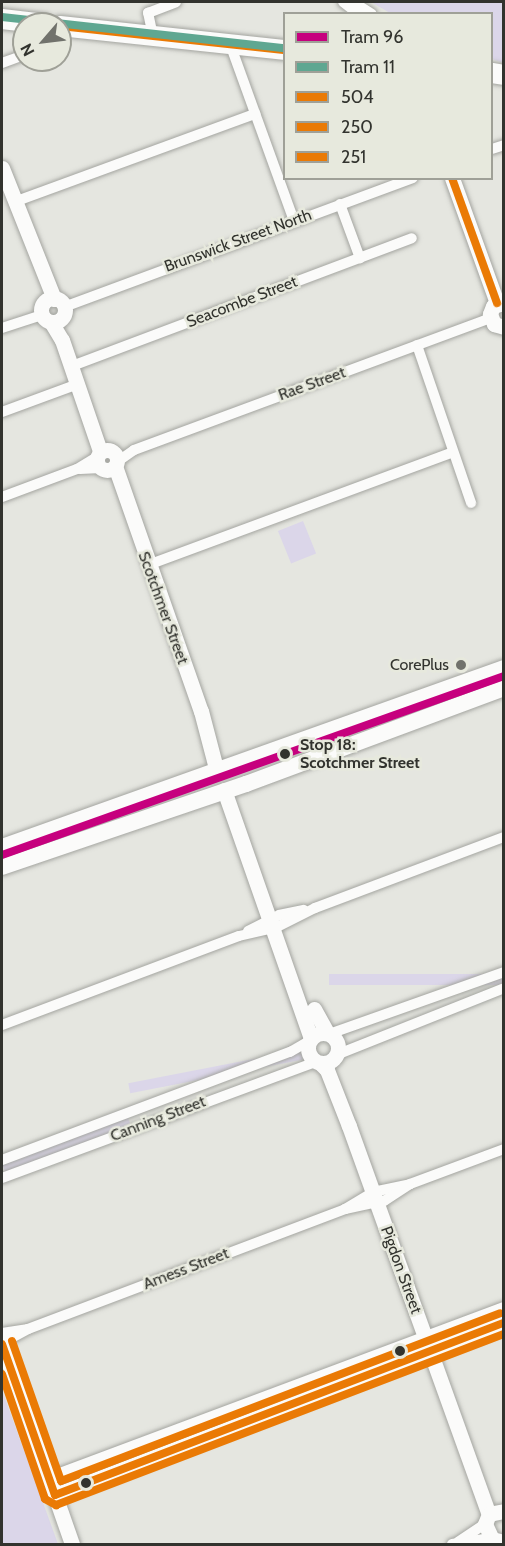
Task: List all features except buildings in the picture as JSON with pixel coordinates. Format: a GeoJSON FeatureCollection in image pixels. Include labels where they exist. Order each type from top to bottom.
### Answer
{"type":"FeatureCollection","features":[{"type":"Feature","properties":{"kind":"highway"},"geometry":{"type":"LineString","coordinates":[[72,30],[283,50]]}},
{"type":"Feature","properties":{"kind":"main road"},"geometry":{"type":"LineString","coordinates":[[2,847],[220,766],[504,668]]}},
{"type":"Feature","properties":{"kind":"main road"},"geometry":{"type":"LineString","coordinates":[[458,684],[465,702]]}},
{"type":"Feature","properties":{"kind":"main road"},"geometry":{"type":"LineString","coordinates":[[2,867],[228,789],[504,688]]}},
{"type":"Feature","properties":{"kind":"main road"},"geometry":{"type":"LineString","coordinates":[[220,766],[228,789]]}},
{"type":"Feature","properties":{"kind":"main road"},"geometry":{"type":"LineString","coordinates":[[89,816],[95,833]]}},
{"type":"Feature","properties":{"kind":"street"},"geometry":{"type":"LineString","coordinates":[[153,36],[148,13],[176,2]]}},
{"type":"Feature","properties":{"kind":"street"},"geometry":{"type":"LineString","coordinates":[[343,2],[356,12]]}},
{"type":"Feature","properties":{"kind":"street"},"geometry":{"type":"LineString","coordinates":[[353,2],[369,12]]}},
{"type":"Feature","properties":{"kind":"street"},"geometry":{"type":"LineString","coordinates":[[230,44],[294,221]]}},
{"type":"Feature","properties":{"kind":"street"},"geometry":{"type":"LineString","coordinates":[[9,198],[255,114]]}},
{"type":"Feature","properties":{"kind":"street","name":"Scotchmer Street"},"geometry":{"type":"LineString","coordinates":[[2,168],[9,198],[42,278],[93,426],[123,496],[220,766]]}},
{"type":"Feature","properties":{"kind":"street","name":"Brunswick Street North"},"geometry":{"type":"LineString","coordinates":[[2,328],[407,180]]}},
{"type":"Feature","properties":{"kind":"street"},"geometry":{"type":"LineString","coordinates":[[453,180],[500,303],[490,318],[504,327]]}},
{"type":"Feature","properties":{"kind":"street"},"geometry":{"type":"LineString","coordinates":[[340,204],[360,258]]}},
{"type":"Feature","properties":{"kind":"street","name":"Seacombe Street"},"geometry":{"type":"LineString","coordinates":[[72,366],[412,238]]}},
{"type":"Feature","properties":{"kind":"street","name":"Rae Street"},"geometry":{"type":"LineString","coordinates":[[107,459],[490,318]]}},
{"type":"Feature","properties":{"kind":"street"},"geometry":{"type":"LineString","coordinates":[[417,345],[471,503]]}},
{"type":"Feature","properties":{"kind":"street"},"geometry":{"type":"LineString","coordinates":[[2,412],[78,384]]}},
{"type":"Feature","properties":{"kind":"street"},"geometry":{"type":"LineString","coordinates":[[148,565],[453,452]]}},
{"type":"Feature","properties":{"kind":"street"},"geometry":{"type":"LineString","coordinates":[[2,497],[107,459]]}},
{"type":"Feature","properties":{"kind":"street"},"geometry":{"type":"LineString","coordinates":[[228,789],[277,922],[311,1039],[504,972]]}},
{"type":"Feature","properties":{"kind":"street"},"geometry":{"type":"LineString","coordinates":[[2,1025],[504,837]]}},
{"type":"Feature","properties":{"kind":"street"},"geometry":{"type":"LineString","coordinates":[[277,922],[329,1032]]}},
{"type":"Feature","properties":{"kind":"street"},"geometry":{"type":"LineString","coordinates":[[317,1063],[504,988]]}},
{"type":"Feature","properties":{"kind":"street","name":"Pigdon Street"},"geometry":{"type":"LineString","coordinates":[[329,1032],[378,1196]]}},
{"type":"Feature","properties":{"kind":"street","name":"Pigdon Street"},"geometry":{"type":"LineString","coordinates":[[311,1039],[317,1063],[328,1072],[378,1196],[433,1343],[497,1528]]}},
{"type":"Feature","properties":{"kind":"street","name":"Canning Street"},"geometry":{"type":"LineString","coordinates":[[2,1160],[290,1052],[311,1039]]}},
{"type":"Feature","properties":{"kind":"street","name":"Canning Street"},"geometry":{"type":"LineString","coordinates":[[2,1178],[317,1063]]}},
{"type":"Feature","properties":{"kind":"street","name":"Amess Street"},"geometry":{"type":"LineString","coordinates":[[2,1344],[28,1329],[504,1149]]}},
{"type":"Feature","properties":{"kind":"street"},"geometry":{"type":"LineString","coordinates":[[433,1343],[504,1309]]}},
{"type":"Feature","properties":{"kind":"street"},"geometry":{"type":"LineString","coordinates":[[55,1495],[196,1432],[370,1365],[433,1343],[504,1323]]}},
{"type":"Feature","properties":{"kind":"street","name":"Amess Street"},"geometry":{"type":"LineString","coordinates":[[2,1333],[28,1329]]}},
{"type":"Feature","properties":{"kind":"street"},"geometry":{"type":"LineString","coordinates":[[2,1344],[72,1545]]}},
{"type":"Feature","properties":{"kind":"street"},"geometry":{"type":"LineString","coordinates":[[49,1479],[196,1432]]}},
{"type":"Feature","properties":{"kind":"street"},"geometry":{"type":"LineString","coordinates":[[454,1544],[497,1528]]}},
{"type":"Feature","properties":{"kind":"shaded area"},"geometry":{"type":"Polygon","coordinates":[[[371,2],[503,2],[503,63],[493,59],[493,12],[388,12],[371,2]]]}},
{"type":"Feature","properties":{"kind":"shaded area"},"geometry":{"type":"Polygon","coordinates":[[[303,521],[316,553],[291,564],[278,531],[303,521]]]}},
{"type":"Feature","properties":{"kind":"shaded area"},"geometry":{"type":"Polygon","coordinates":[[[329,974],[503,974],[503,985],[329,985],[329,974]]]}},
{"type":"Feature","properties":{"kind":"shaded area"},"geometry":{"type":"Polygon","coordinates":[[[305,1049],[307,1059],[130,1093],[128,1083],[305,1049]]]}},
{"type":"Feature","properties":{"kind":"shaded area"},"geometry":{"type":"Polygon","coordinates":[[[127,1115],[131,1126],[5,1172],[2,1160],[127,1115]]]}},
{"type":"Feature","properties":{"kind":"shaded area"},"geometry":{"type":"Polygon","coordinates":[[[2,1390],[58,1544],[2,1544],[2,1390]]]}},
{"type":"Feature","properties":{"kind":"tram line","name":"11"},"geometry":{"type":"LineString","coordinates":[[2,17],[283,48]]}},
{"type":"Feature","properties":{"kind":"tram line","name":"96"},"geometry":{"type":"LineString","coordinates":[[2,855],[504,676]]}},
{"type":"Feature","properties":{"kind":"transit line","name":"504"},"geometry":{"type":"LineString","coordinates":[[72,27],[283,50]]}},
{"type":"Feature","properties":{"kind":"transit line","name":"504"},"geometry":{"type":"LineString","coordinates":[[453,180],[497,303]]}},
{"type":"Feature","properties":{"kind":"transit line","name":"251"},"geometry":{"type":"LineString","coordinates":[[12,1341],[61,1481],[500,1313]]}},
{"type":"Feature","properties":{"kind":"transit line","name":"504"},"geometry":{"type":"LineString","coordinates":[[2,1344],[55,1495],[504,1323]]}},
{"type":"Feature","properties":{"kind":"transit line","name":"250"},"geometry":{"type":"LineString","coordinates":[[2,1374],[45,1499],[56,1505],[504,1334]]}},
{"type":"Feature","properties":{"kind":"place","name":"CorePlus"},"geometry":{"type":"Point","coordinates":[461,665]}},
{"type":"Feature","properties":{"kind":"place","name":"Stop 18: Scotchmer Street"},"geometry":{"type":"Point","coordinates":[285,754]}}]}
